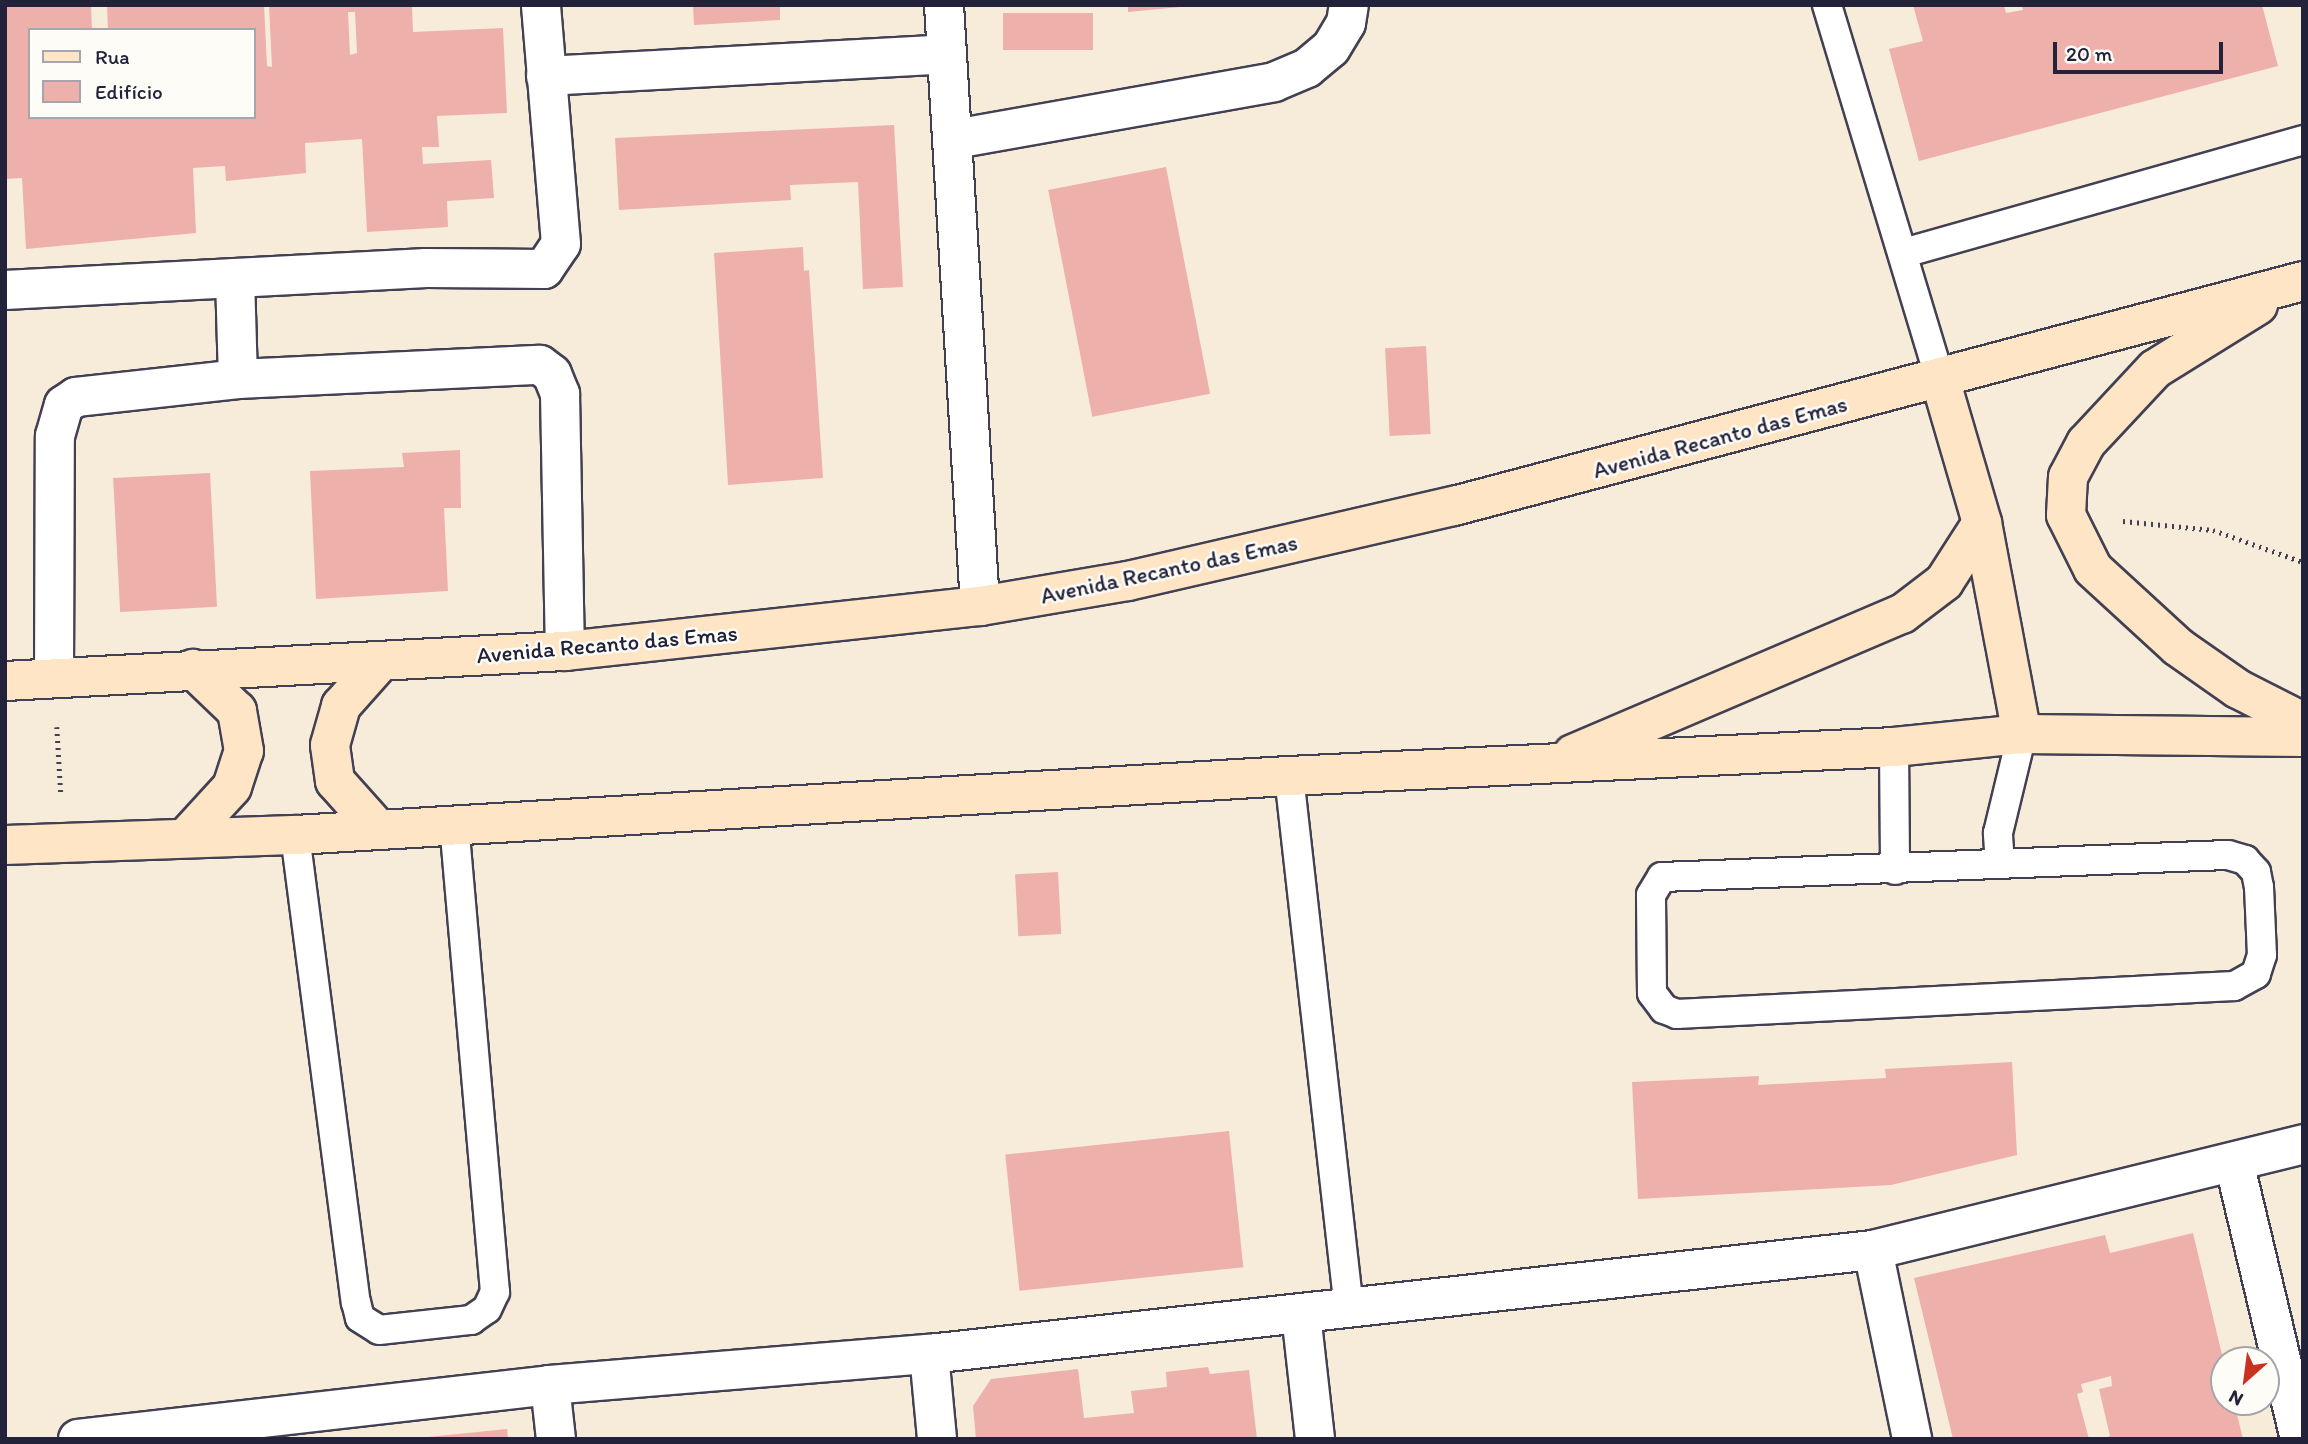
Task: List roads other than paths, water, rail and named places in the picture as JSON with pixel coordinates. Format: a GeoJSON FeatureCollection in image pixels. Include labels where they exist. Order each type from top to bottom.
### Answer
{"type":"FeatureCollection","features":[{"type":"Feature","properties":{"kind":"main road","name":"Avenida Recanto das Emas"},"geometry":{"type":"LineString","coordinates":[[5,681],[565,651],[981,606],[1128,581],[1325,537],[1940,379],[2298,282]]}},
{"type":"Feature","properties":{"kind":"main road"},"geometry":{"type":"LineString","coordinates":[[2298,282],[2155,369],[2086,443],[2068,477],[2066,515],[2093,569],[2178,646],[2238,689],[2303,722]]}},
{"type":"Feature","properties":{"kind":"main road"},"geometry":{"type":"LineString","coordinates":[[1940,379],[1982,523],[2022,734]]}},
{"type":"Feature","properties":{"kind":"main road"},"geometry":{"type":"LineString","coordinates":[[1524,767],[1597,747],[1712,692],[1902,614],[1944,582],[1982,523]]}},
{"type":"Feature","properties":{"kind":"main road"},"geometry":{"type":"LineString","coordinates":[[377,828],[335,781],[330,745],[341,706],[379,663]]}},
{"type":"Feature","properties":{"kind":"main road"},"geometry":{"type":"LineString","coordinates":[[188,835],[232,787],[244,751],[237,711],[193,669]]}},
{"type":"Feature","properties":{"kind":"main road"},"geometry":{"type":"LineString","coordinates":[[5,845],[188,835],[295,835],[377,828],[1289,776],[1524,767],[1894,747],[2022,734],[2303,737]]}},
{"type":"Feature","properties":{"kind":"street"},"geometry":{"type":"LineString","coordinates":[[5,290],[426,268],[544,269],[561,244],[541,5]]}},
{"type":"Feature","properties":{"kind":"street"},"geometry":{"type":"LineString","coordinates":[[944,5],[955,139],[981,606]]}},
{"type":"Feature","properties":{"kind":"street"},"geometry":{"type":"LineString","coordinates":[[955,139],[1274,82],[1307,68],[1331,48],[1346,23],[1349,5]]}},
{"type":"Feature","properties":{"kind":"street"},"geometry":{"type":"LineString","coordinates":[[546,76],[946,54]]}},
{"type":"Feature","properties":{"kind":"street"},"geometry":{"type":"LineString","coordinates":[[235,278],[238,379]]}},
{"type":"Feature","properties":{"kind":"street"},"geometry":{"type":"LineString","coordinates":[[54,678],[55,436],[64,405],[76,397],[238,379],[540,365],[552,374],[560,394],[565,651]]}},
{"type":"Feature","properties":{"kind":"street"},"geometry":{"type":"LineString","coordinates":[[78,1439],[163,1435],[550,1385],[929,1354],[1873,1250],[2303,1144]]}},
{"type":"Feature","properties":{"kind":"street"},"geometry":{"type":"LineString","coordinates":[[2234,1162],[2300,1439]]}},
{"type":"Feature","properties":{"kind":"street"},"geometry":{"type":"LineString","coordinates":[[1873,1250],[1912,1439]]}},
{"type":"Feature","properties":{"kind":"street"},"geometry":{"type":"LineString","coordinates":[[1301,1314],[1315,1439]]}},
{"type":"Feature","properties":{"kind":"street"},"geometry":{"type":"LineString","coordinates":[[929,1354],[937,1439]]}},
{"type":"Feature","properties":{"kind":"street"},"geometry":{"type":"LineString","coordinates":[[550,1385],[556,1439]]}},
{"type":"Feature","properties":{"kind":"lane"},"geometry":{"type":"LineString","coordinates":[[1827,5],[1940,379]]}},
{"type":"Feature","properties":{"kind":"lane"},"geometry":{"type":"LineString","coordinates":[[1904,253],[2303,140]]}},
{"type":"Feature","properties":{"kind":"lane"},"geometry":{"type":"LineString","coordinates":[[2000,864],[1998,833],[2022,734]]}},
{"type":"Feature","properties":{"kind":"lane"},"geometry":{"type":"LineString","coordinates":[[1894,747],[1895,870]]}},
{"type":"Feature","properties":{"kind":"lane"},"geometry":{"type":"LineString","coordinates":[[1289,776],[1349,1309]]}},
{"type":"Feature","properties":{"kind":"lane"},"geometry":{"type":"LineString","coordinates":[[295,835],[356,1301],[360,1318],[379,1330],[471,1320],[487,1309],[495,1292],[454,825]]}},
{"type":"Feature","properties":{"kind":"lane"},"geometry":{"type":"LineString","coordinates":[[2228,855],[2245,860],[2256,872],[2262,955],[2256,974],[2234,986],[1690,1013],[1677,1013],[1655,1001],[1651,895],[1662,877],[1895,870],[2228,855]]}}]}
